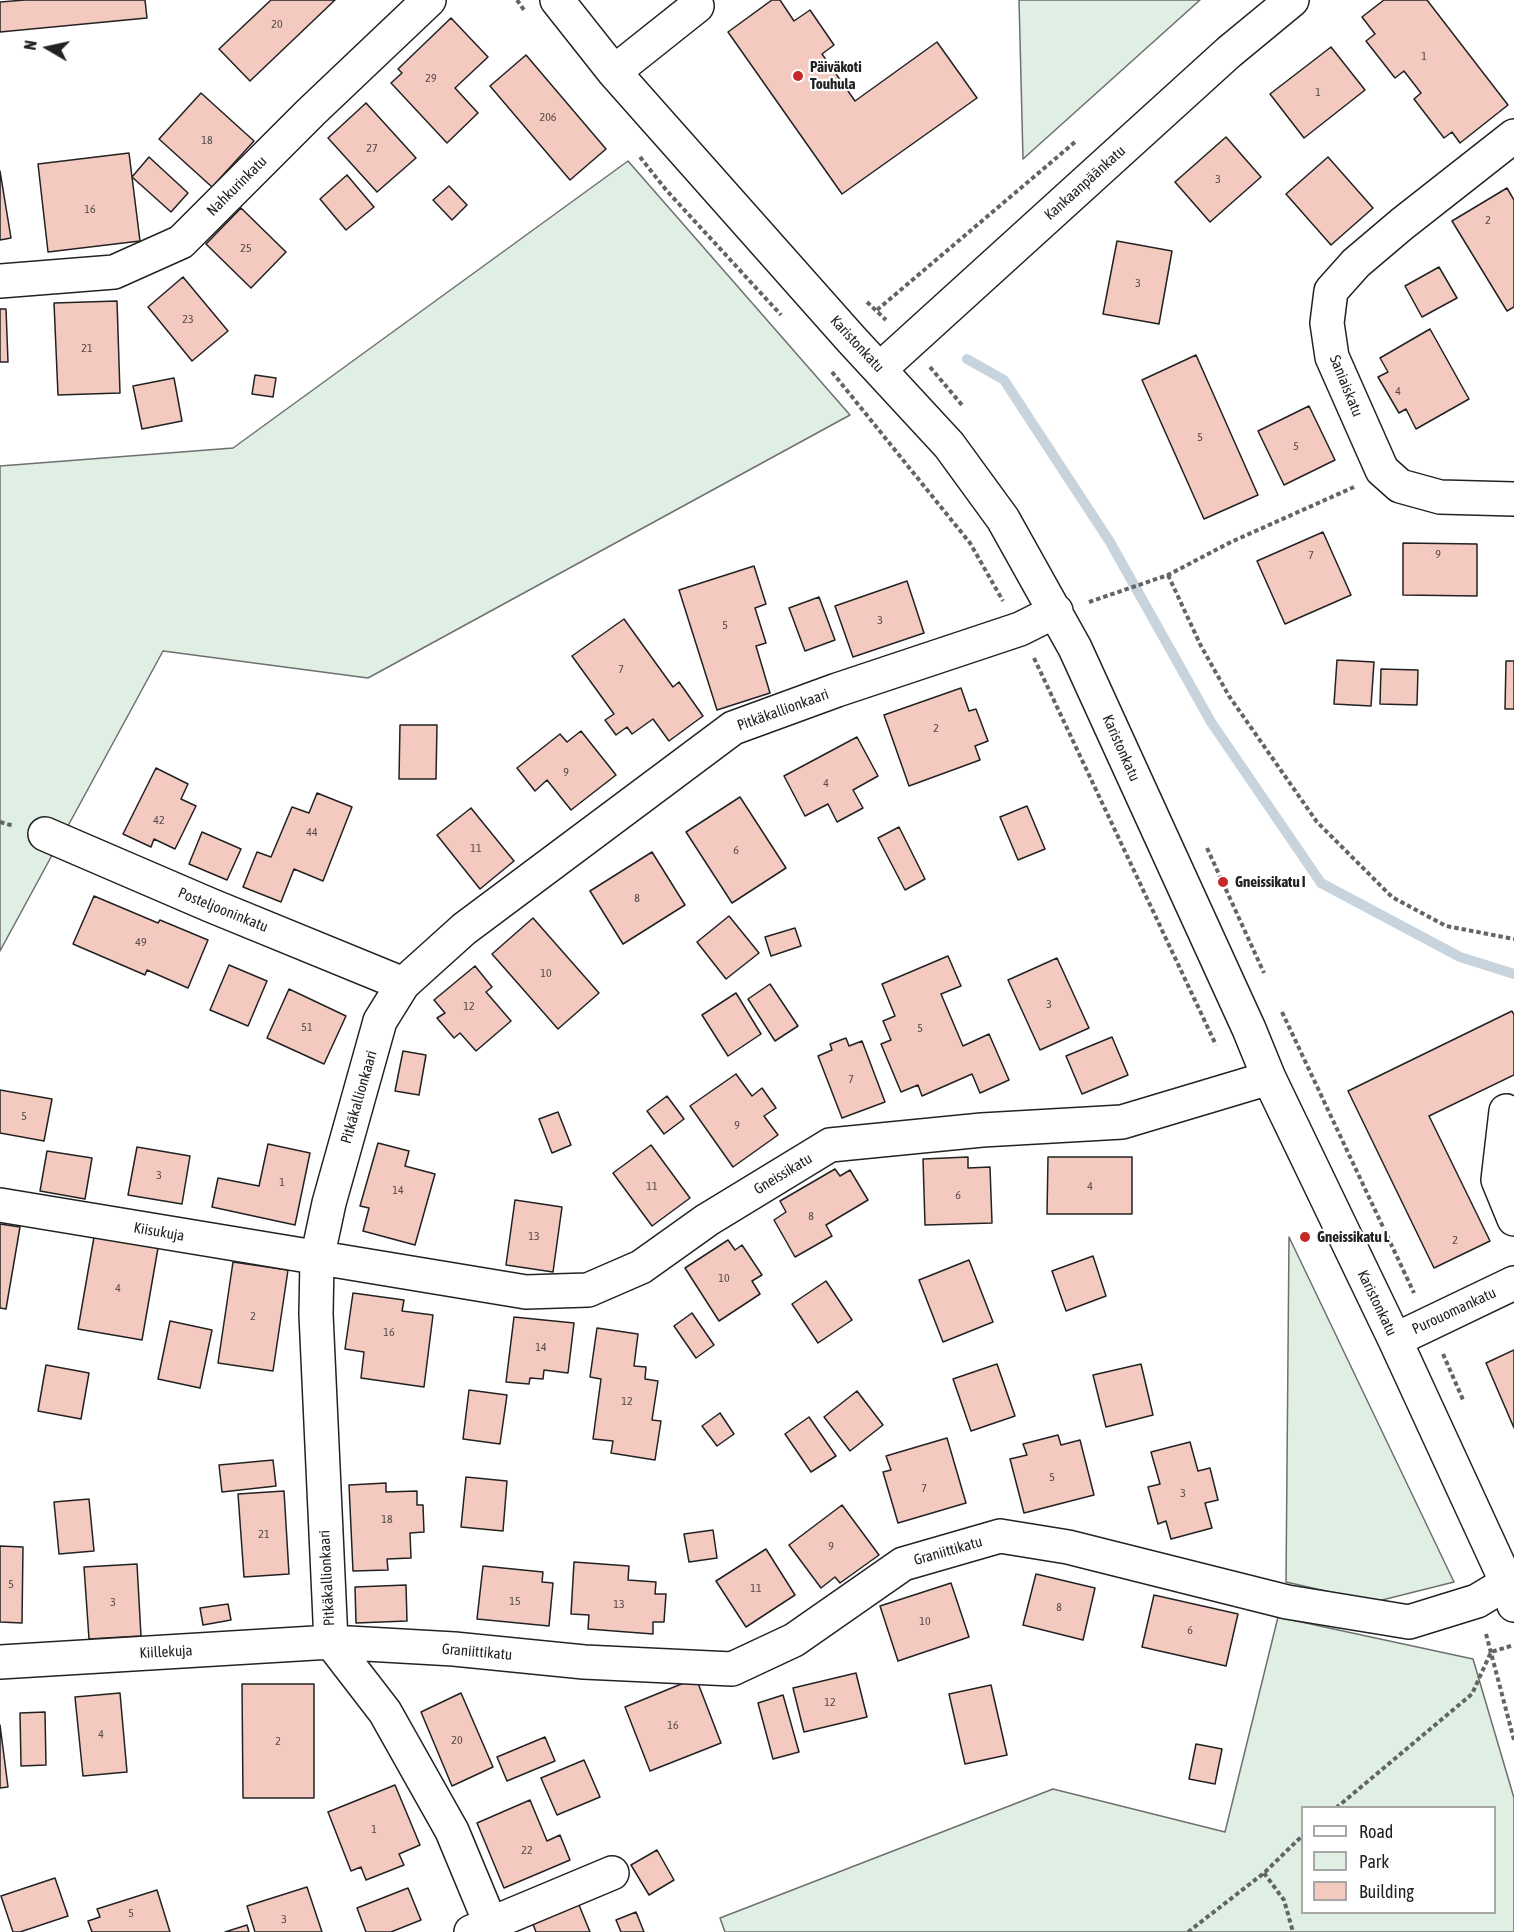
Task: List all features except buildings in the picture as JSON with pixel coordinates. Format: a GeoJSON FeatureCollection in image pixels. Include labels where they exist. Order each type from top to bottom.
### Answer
{"type":"FeatureCollection","features":[{"type":"Feature","properties":{"kind":"street","name":"Nahkurinkatu"},"geometry":{"type":"LineString","coordinates":[[0,281],[114,272],[181,242],[311,112],[429,0]]}},
{"type":"Feature","properties":{"kind":"street","name":"Kankaanpäänkatu"},"geometry":{"type":"LineString","coordinates":[[880,369],[1229,52],[1292,0]]}},
{"type":"Feature","properties":{"kind":"street"},"geometry":{"type":"LineString","coordinates":[[614,72],[697,6]]}},
{"type":"Feature","properties":{"kind":"street","name":"Karistonkatu"},"geometry":{"type":"LineString","coordinates":[[544,9],[614,72],[949,446],[1003,519],[1075,648],[1249,1029],[1269,1078],[1395,1340],[1510,1594]]}},
{"type":"Feature","properties":{"kind":"street","name":"Saniaiskatu"},"geometry":{"type":"LineString","coordinates":[[1390,477],[1382,470],[1332,357],[1327,323],[1331,291],[1356,264],[1394,231],[1514,136]]}},
{"type":"Feature","properties":{"kind":"street"},"geometry":{"type":"LineString","coordinates":[[1390,477],[1400,486],[1440,497],[1514,498]]}},
{"type":"Feature","properties":{"kind":"street","name":"Pitkäkallionkaari"},"geometry":{"type":"LineString","coordinates":[[485,1929],[452,1831],[385,1712],[331,1642],[316,1314],[317,1259],[329,1203],[380,1021],[403,984],[464,929],[733,728],[837,690],[1020,630],[1056,611]]}},
{"type":"Feature","properties":{"kind":"street","name":"Posteljooninkatu"},"geometry":{"type":"LineString","coordinates":[[45,834],[403,984]]}},
{"type":"Feature","properties":{"kind":"street","name":"Gneissikatu"},"geometry":{"type":"LineString","coordinates":[[317,1259],[526,1292],[588,1290],[641,1267],[707,1220],[830,1145],[982,1130],[1122,1122],[1269,1078]]}},
{"type":"Feature","properties":{"kind":"street"},"geometry":{"type":"LineString","coordinates":[[1506,1112],[1498,1180],[1514,1219]]}},
{"type":"Feature","properties":{"kind":"street","name":"Kiisukuja"},"geometry":{"type":"LineString","coordinates":[[0,1205],[317,1259]]}},
{"type":"Feature","properties":{"kind":"street","name":"Purouomankatu"},"geometry":{"type":"LineString","coordinates":[[1395,1340],[1514,1283]]}},
{"type":"Feature","properties":{"kind":"street","name":"Graniittikatu"},"geometry":{"type":"LineString","coordinates":[[331,1642],[453,1649],[584,1662],[732,1669],[794,1640],[903,1564],[1000,1536],[1068,1547],[1287,1602],[1409,1622],[1477,1601],[1510,1594]]}},
{"type":"Feature","properties":{"kind":"street","name":"Kiillekuja"},"geometry":{"type":"LineString","coordinates":[[0,1662],[331,1642]]}},
{"type":"Feature","properties":{"kind":"street"},"geometry":{"type":"LineString","coordinates":[[485,1929],[612,1873]]}},
{"type":"Feature","properties":{"kind":"path"},"geometry":{"type":"LineString","coordinates":[[517,0],[544,9]]}},
{"type":"Feature","properties":{"kind":"path"},"geometry":{"type":"LineString","coordinates":[[1078,140],[877,310],[826,365],[970,543],[1020,630],[1216,1045]]}},
{"type":"Feature","properties":{"kind":"path"},"geometry":{"type":"LineString","coordinates":[[639,155],[667,191],[786,321]]}},
{"type":"Feature","properties":{"kind":"path"},"geometry":{"type":"LineString","coordinates":[[1089,602],[1168,575],[1231,542],[1350,488],[1390,477]]}},
{"type":"Feature","properties":{"kind":"path"},"geometry":{"type":"LineString","coordinates":[[1168,575],[1201,646],[1229,696],[1270,758],[1317,822],[1392,897],[1446,926],[1514,939]]}},
{"type":"Feature","properties":{"kind":"path"},"geometry":{"type":"LineString","coordinates":[[1338,1806],[1472,1694],[1491,1652],[1514,1645]]}},
{"type":"Feature","properties":{"kind":"path"},"geometry":{"type":"LineString","coordinates":[[1188,1932],[1264,1873],[1301,1837]]}},
{"type":"Feature","properties":{"kind":"path"},"geometry":{"type":"LineString","coordinates":[[1264,1873],[1284,1900],[1293,1932]]}},
{"type":"Feature","properties":{"kind":"green space"},"geometry":{"type":"Polygon","coordinates":[[[1019,0],[1200,0],[1023,159],[1019,0]]]}},
{"type":"Feature","properties":{"kind":"green space"},"geometry":{"type":"Polygon","coordinates":[[[628,161],[850,415],[368,678],[163,651],[0,951],[0,466],[233,448],[628,161]]]}},
{"type":"Feature","properties":{"kind":"green space"},"geometry":{"type":"Polygon","coordinates":[[[1289,1237],[1454,1582],[1374,1602],[1286,1582],[1289,1237]]]}},
{"type":"Feature","properties":{"kind":"green space"},"geometry":{"type":"Polygon","coordinates":[[[1278,1617],[1473,1659],[1514,1798],[1514,1932],[725,1932],[720,1918],[1053,1789],[1225,1832],[1278,1617]]]}},
{"type":"Feature","properties":{"kind":"waterway"},"geometry":{"type":"LineString","coordinates":[[967,359],[1004,380],[1110,542],[1211,722],[1321,883],[1460,957],[1514,974]]}},
{"type":"Feature","properties":{"kind":"place","name":"Päiväkoti Touhula"},"geometry":{"type":"Point","coordinates":[798,76]}},
{"type":"Feature","properties":{"kind":"place","name":"Gneissikatu I"},"geometry":{"type":"Point","coordinates":[1223,882]}},
{"type":"Feature","properties":{"kind":"place","name":"Gneissikatu L"},"geometry":{"type":"Point","coordinates":[1305,1237]}}]}
